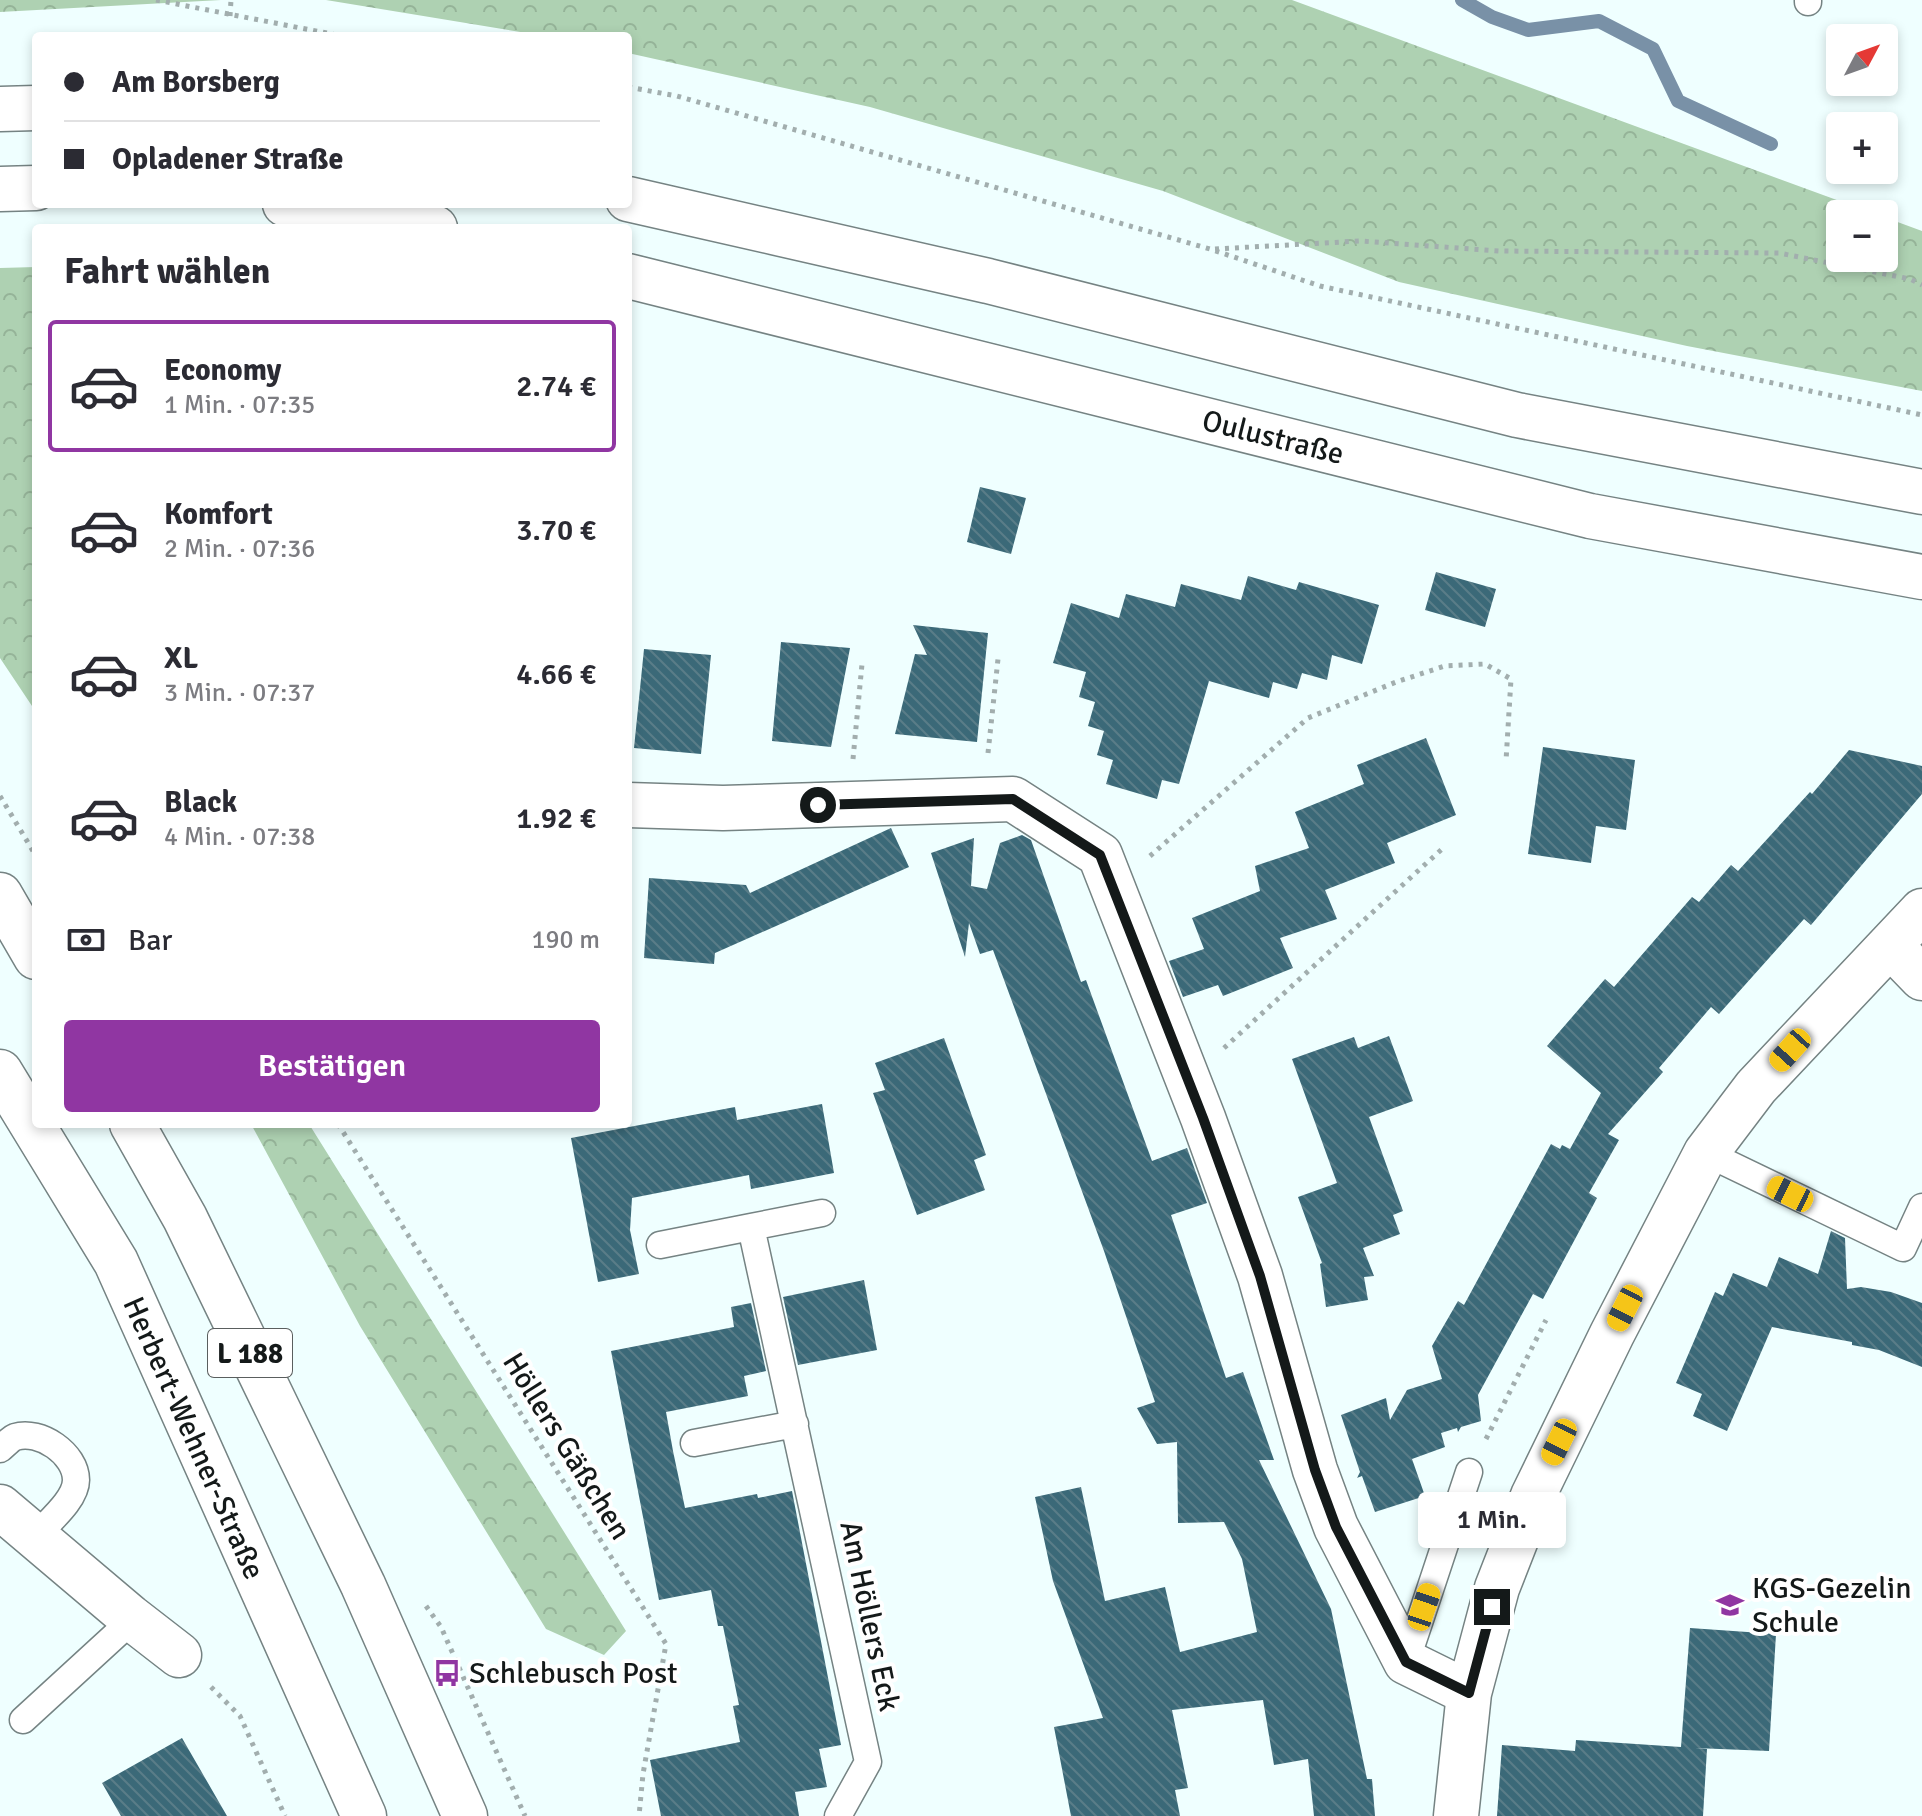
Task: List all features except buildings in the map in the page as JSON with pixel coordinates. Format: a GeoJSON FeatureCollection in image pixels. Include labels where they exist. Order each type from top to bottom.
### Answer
{"type":"FeatureCollection","features":[{"type":"Feature","properties":{"kind":"main road"},"geometry":{"type":"LineString","coordinates":[[0,109],[32,108]]}},
{"type":"Feature","properties":{"kind":"main road"},"geometry":{"type":"LineString","coordinates":[[0,189],[32,188]]}},
{"type":"Feature","properties":{"kind":"main road"},"geometry":{"type":"LineString","coordinates":[[632,200],[988,281],[1517,415],[1922,492]]}},
{"type":"Feature","properties":{"kind":"main road"},"geometry":{"type":"LineString","coordinates":[[310,208],[410,224]]}},
{"type":"Feature","properties":{"kind":"main road","name":"Oulustraße"},"geometry":{"type":"LineString","coordinates":[[632,277],[1590,516],[1922,577]]}},
{"type":"Feature","properties":{"kind":"main road"},"geometry":{"type":"LineString","coordinates":[[632,805],[723,808],[1013,799],[1100,855],[1260,1276],[1315,1470],[1331,1513],[1406,1662],[1469,1693]]}},
{"type":"Feature","properties":{"kind":"main road"},"geometry":{"type":"LineString","coordinates":[[0,895],[32,950]]}},
{"type":"Feature","properties":{"kind":"main road"},"geometry":{"type":"LineString","coordinates":[[1456,1816],[1469,1693],[1497,1588],[1533,1496],[1612,1334],[1706,1153],[1756,1087],[1922,911]]}},
{"type":"Feature","properties":{"kind":"main road"},"geometry":{"type":"LineString","coordinates":[[1890,945],[1922,978]]}},
{"type":"Feature","properties":{"kind":"main road","name":"Herbert-Wehner-Straße"},"geometry":{"type":"LineString","coordinates":[[0,1072],[32,1124]]}},
{"type":"Feature","properties":{"kind":"main road","name":"Herbert-Wehner-Straße"},"geometry":{"type":"LineString","coordinates":[[34,1128],[116,1262],[364,1816]]}},
{"type":"Feature","properties":{"kind":"main road","name":"L 188"},"geometry":{"type":"LineString","coordinates":[[134,1128],[185,1218],[363,1585],[465,1816]]}},
{"type":"Feature","properties":{"kind":"main road"},"geometry":{"type":"LineString","coordinates":[[0,1507],[179,1655]]}},
{"type":"Feature","properties":{"kind":"lane"},"geometry":{"type":"LineString","coordinates":[[1706,1153],[1903,1248],[1922,1207]]}},
{"type":"Feature","properties":{"kind":"lane"},"geometry":{"type":"LineString","coordinates":[[660,1245],[822,1213]]}},
{"type":"Feature","properties":{"kind":"lane","name":"Am Höllers Eck"},"geometry":{"type":"LineString","coordinates":[[751,1227],[868,1762],[838,1816]]}},
{"type":"Feature","properties":{"kind":"lane"},"geometry":{"type":"LineString","coordinates":[[694,1443],[795,1424]]}},
{"type":"Feature","properties":{"kind":"lane"},"geometry":{"type":"LineString","coordinates":[[0,1449],[15,1437],[36,1436],[55,1445],[68,1459],[76,1479],[72,1495],[35,1537]]}},
{"type":"Feature","properties":{"kind":"lane"},"geometry":{"type":"LineString","coordinates":[[1406,1662],[1469,1472]]}},
{"type":"Feature","properties":{"kind":"lane"},"geometry":{"type":"LineString","coordinates":[[23,1720],[119,1632],[130,1617]]}},
{"type":"Feature","properties":{"kind":"path"},"geometry":{"type":"LineString","coordinates":[[156,0],[320,32]]}},
{"type":"Feature","properties":{"kind":"path"},"geometry":{"type":"LineString","coordinates":[[230,16],[231,0]]}},
{"type":"Feature","properties":{"kind":"path"},"geometry":{"type":"LineString","coordinates":[[632,88],[677,96],[1210,249],[1320,286],[1905,414],[1922,415]]}},
{"type":"Feature","properties":{"kind":"path"},"geometry":{"type":"LineString","coordinates":[[1210,249],[1360,241],[1499,251],[1779,253],[1910,279],[1922,285]]}},
{"type":"Feature","properties":{"kind":"path"},"geometry":{"type":"LineString","coordinates":[[983,800],[998,659]]}},
{"type":"Feature","properties":{"kind":"path"},"geometry":{"type":"LineString","coordinates":[[849,804],[862,664]]}},
{"type":"Feature","properties":{"kind":"path"},"geometry":{"type":"LineString","coordinates":[[1113,889],[1308,718],[1396,682],[1445,666],[1485,664],[1511,679],[1506,761]]}},
{"type":"Feature","properties":{"kind":"path"},"geometry":{"type":"LineString","coordinates":[[0,796],[32,849]]}},
{"type":"Feature","properties":{"kind":"path"},"geometry":{"type":"LineString","coordinates":[[1188,1081],[1442,849]]}},
{"type":"Feature","properties":{"kind":"path","name":"Höllers Gäßchen"},"geometry":{"type":"LineString","coordinates":[[341,1128],[666,1644],[643,1774],[639,1816]]}},
{"type":"Feature","properties":{"kind":"path"},"geometry":{"type":"LineString","coordinates":[[1469,1472],[1546,1320]]}},
{"type":"Feature","properties":{"kind":"path"},"geometry":{"type":"LineString","coordinates":[[179,1655],[240,1716],[285,1816]]}},
{"type":"Feature","properties":{"kind":"green space"},"geometry":{"type":"Polygon","coordinates":[[[0,0],[221,0],[0,12],[0,0]]]}},
{"type":"Feature","properties":{"kind":"green space"},"geometry":{"type":"Polygon","coordinates":[[[326,0],[1292,0],[1837,200],[1826,200],[1826,272],[1898,272],[1898,222],[1922,231],[1922,391],[1687,346],[1399,282],[1163,191],[870,107],[632,54],[632,32],[521,32],[326,0]]]}},
{"type":"Feature","properties":{"kind":"green space"},"geometry":{"type":"Polygon","coordinates":[[[32,267],[32,706],[0,658],[0,268],[32,267]]]}},
{"type":"Feature","properties":{"kind":"green space"},"geometry":{"type":"Polygon","coordinates":[[[253,1128],[312,1128],[626,1631],[604,1655],[546,1629],[360,1326],[253,1128]]]}},
{"type":"Feature","properties":{"kind":"waterway"},"geometry":{"type":"LineString","coordinates":[[1462,0],[1492,17],[1528,30],[1599,21],[1653,49],[1678,101],[1771,144]]}},
{"type":"Feature","properties":{"kind":"place","name":"KGS-Gezelin Schule"},"geometry":{"type":"Point","coordinates":[1730,1605]}},
{"type":"Feature","properties":{"kind":"place","name":"Schlebusch Post"},"geometry":{"type":"Point","coordinates":[447,1673]}},
{"type":"Feature","properties":{"kind":"route"},"geometry":{"type":"LineString","coordinates":[[818,805],[1013,799],[1100,855],[1203,1118],[1260,1276],[1315,1470],[1336,1527],[1406,1662],[1469,1693],[1492,1607]]}}]}
